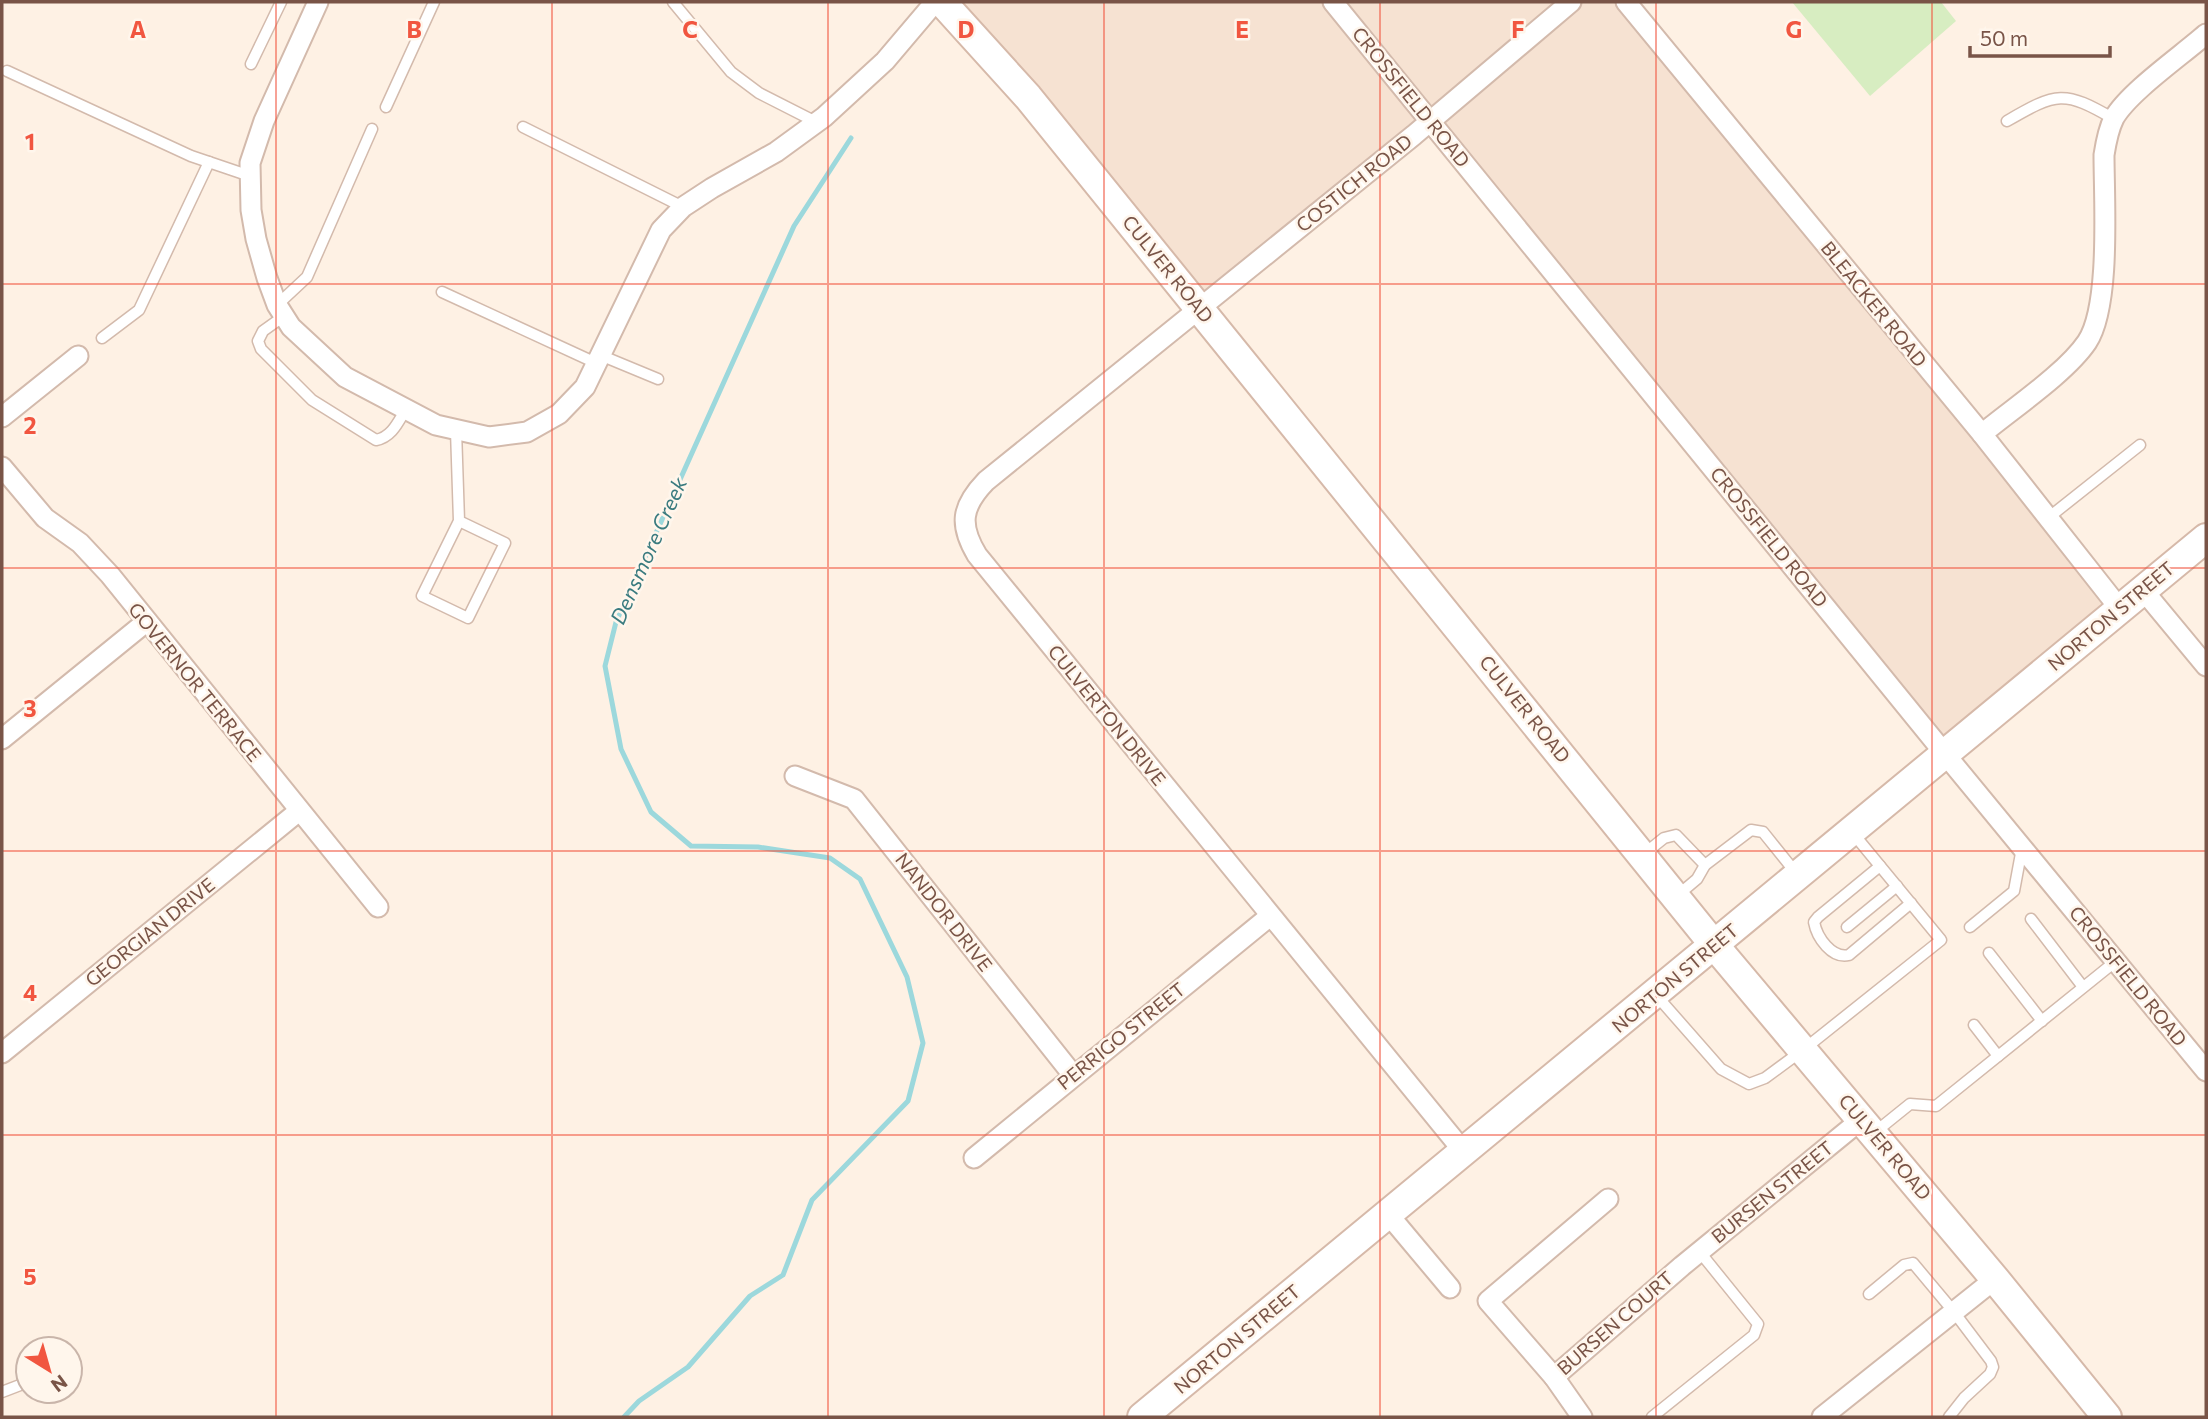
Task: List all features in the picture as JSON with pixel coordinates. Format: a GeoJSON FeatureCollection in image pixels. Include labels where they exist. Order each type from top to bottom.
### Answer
{"type":"FeatureCollection","features":[{"type":"Feature","properties":{"kind":"main road","name":"CULVER ROAD"},"geometry":{"type":"LineString","coordinates":[[942,2],[1028,97],[1714,946],[1995,1279],[2107,1417]]}},
{"type":"Feature","properties":{"kind":"main road","name":"NORTON STREET"},"geometry":{"type":"LineString","coordinates":[[1142,1417],[2206,538]]}},
{"type":"Feature","properties":{"kind":"street"},"geometry":{"type":"LineString","coordinates":[[318,2],[264,121],[250,163],[251,210],[267,278],[281,310],[300,336],[345,377],[436,425],[489,437],[527,432],[559,414],[585,387],[661,230],[683,207],[776,152],[816,123],[885,61],[934,2]]}},
{"type":"Feature","properties":{"kind":"street","name":"CROSSFIELD ROAD"},"geometry":{"type":"LineString","coordinates":[[1333,2],[2206,1071]]}},
{"type":"Feature","properties":{"kind":"street","name":"COSTICH ROAD"},"geometry":{"type":"LineString","coordinates":[[1200,308],[1572,2]]}},
{"type":"Feature","properties":{"kind":"street","name":"BLEACKER ROAD"},"geometry":{"type":"LineString","coordinates":[[1626,2],[1982,434],[2120,609]]}},
{"type":"Feature","properties":{"kind":"street"},"geometry":{"type":"LineString","coordinates":[[1982,434],[2067,365],[2089,339],[2096,324],[2103,290],[2104,155],[2107,134],[2125,103],[2206,34]]}},
{"type":"Feature","properties":{"kind":"street","name":"CULVERTON DRIVE"},"geometry":{"type":"LineString","coordinates":[[1200,308],[986,481],[969,501],[966,533],[978,555],[1464,1152]]}},
{"type":"Feature","properties":{"kind":"street"},"geometry":{"type":"LineString","coordinates":[[2,417],[78,356]]}},
{"type":"Feature","properties":{"kind":"street","name":"GOVERNOR TERRACE"},"geometry":{"type":"LineString","coordinates":[[2,467],[30,503],[80,544],[110,575],[378,907]]}},
{"type":"Feature","properties":{"kind":"street"},"geometry":{"type":"LineString","coordinates":[[2143,590],[2206,666]]}},
{"type":"Feature","properties":{"kind":"street"},"geometry":{"type":"LineString","coordinates":[[2,739],[146,622]]}},
{"type":"Feature","properties":{"kind":"street","name":"NANDOR DRIVE"},"geometry":{"type":"LineString","coordinates":[[795,776],[854,799],[1073,1075]]}},
{"type":"Feature","properties":{"kind":"street","name":"GEORGIAN DRIVE"},"geometry":{"type":"LineString","coordinates":[[2,1053],[299,811]]}},
{"type":"Feature","properties":{"kind":"street","name":"PERRIGO STREET"},"geometry":{"type":"LineString","coordinates":[[974,1158],[1270,916]]}},
{"type":"Feature","properties":{"kind":"street","name":"BURSEN STREET"},"geometry":{"type":"LineString","coordinates":[[1682,1266],[1867,1126]]}},
{"type":"Feature","properties":{"kind":"street","name":"BURSEN COURT"},"geometry":{"type":"LineString","coordinates":[[1608,1199],[1488,1301],[1554,1377],[1682,1266]]}},
{"type":"Feature","properties":{"kind":"street"},"geometry":{"type":"LineString","coordinates":[[1388,1214],[1450,1288]]}},
{"type":"Feature","properties":{"kind":"street"},"geometry":{"type":"LineString","coordinates":[[1822,1417],[1995,1279]]}},
{"type":"Feature","properties":{"kind":"street"},"geometry":{"type":"LineString","coordinates":[[1554,1377],[1582,1417]]}},
{"type":"Feature","properties":{"kind":"lane"},"geometry":{"type":"LineString","coordinates":[[251,64],[281,2]]}},
{"type":"Feature","properties":{"kind":"lane"},"geometry":{"type":"LineString","coordinates":[[386,107],[434,2]]}},
{"type":"Feature","properties":{"kind":"lane"},"geometry":{"type":"LineString","coordinates":[[673,2],[731,72],[760,93],[816,123]]}},
{"type":"Feature","properties":{"kind":"lane"},"geometry":{"type":"LineString","coordinates":[[7,71],[209,162],[250,177]]}},
{"type":"Feature","properties":{"kind":"lane"},"geometry":{"type":"LineString","coordinates":[[2007,121],[2038,103],[2061,96],[2084,102],[2114,119]]}},
{"type":"Feature","properties":{"kind":"lane"},"geometry":{"type":"LineString","coordinates":[[523,127],[683,207]]}},
{"type":"Feature","properties":{"kind":"lane"},"geometry":{"type":"LineString","coordinates":[[372,129],[307,277],[263,331],[258,341],[261,349],[312,400],[376,440],[385,438],[390,433],[406,409]]}},
{"type":"Feature","properties":{"kind":"lane"},"geometry":{"type":"LineString","coordinates":[[102,338],[139,310],[209,162]]}},
{"type":"Feature","properties":{"kind":"lane"},"geometry":{"type":"LineString","coordinates":[[442,292],[598,359],[659,379]]}},
{"type":"Feature","properties":{"kind":"lane"},"geometry":{"type":"LineString","coordinates":[[456,430],[459,521],[422,596],[468,618],[505,543],[459,521]]}},
{"type":"Feature","properties":{"kind":"lane"},"geometry":{"type":"LineString","coordinates":[[2048,518],[2140,445]]}},
{"type":"Feature","properties":{"kind":"lane"},"geometry":{"type":"LineString","coordinates":[[1676,897],[1697,879],[1705,865],[1751,830],[1763,832],[1798,876]]}},
{"type":"Feature","properties":{"kind":"lane"},"geometry":{"type":"LineString","coordinates":[[1655,994],[1721,1069],[1749,1084],[1765,1078],[1803,1050],[1941,940],[1852,831]]}},
{"type":"Feature","properties":{"kind":"lane"},"geometry":{"type":"LineString","coordinates":[[1643,855],[1664,838],[1676,835],[1705,865]]}},
{"type":"Feature","properties":{"kind":"lane"},"geometry":{"type":"LineString","coordinates":[[1970,926],[2014,891],[2022,848]]}},
{"type":"Feature","properties":{"kind":"lane"},"geometry":{"type":"LineString","coordinates":[[1880,866],[1814,922],[1815,931],[1834,954],[1842,957],[1849,955],[1911,903]]}},
{"type":"Feature","properties":{"kind":"lane"},"geometry":{"type":"LineString","coordinates":[[1847,927],[1896,886]]}},
{"type":"Feature","properties":{"kind":"lane"},"geometry":{"type":"LineString","coordinates":[[2031,919],[2083,987]]}},
{"type":"Feature","properties":{"kind":"lane"},"geometry":{"type":"LineString","coordinates":[[1989,953],[2042,1021]]}},
{"type":"Feature","properties":{"kind":"lane"},"geometry":{"type":"LineString","coordinates":[[1867,1126],[1910,1104],[1936,1106],[2116,961]]}},
{"type":"Feature","properties":{"kind":"lane"},"geometry":{"type":"LineString","coordinates":[[1974,1025],[1998,1056]]}},
{"type":"Feature","properties":{"kind":"lane"},"geometry":{"type":"LineString","coordinates":[[1652,1417],[1754,1335],[1758,1324],[1699,1251]]}},
{"type":"Feature","properties":{"kind":"lane"},"geometry":{"type":"LineString","coordinates":[[1869,1294],[1904,1265],[1913,1263],[1991,1361],[1993,1367],[1990,1374],[1964,1398],[1949,1417]]}},
{"type":"Feature","properties":{"kind":"shaded area"},"geometry":{"type":"Polygon","coordinates":[[[942,2],[1626,2],[2120,609],[1945,754],[1431,120],[1200,308],[942,2]]]}},
{"type":"Feature","properties":{"kind":"green space"},"geometry":{"type":"Polygon","coordinates":[[[1792,2],[1941,2],[1956,21],[1870,96],[1792,2]]]}},
{"type":"Feature","properties":{"kind":"waterway","name":"Densmore Creek"},"geometry":{"type":"LineString","coordinates":[[624,1417],[639,1401],[688,1367],[750,1296],[783,1275],[812,1200],[908,1101],[923,1043],[907,977],[860,879],[830,858],[758,847],[691,846],[651,812],[621,749],[605,666],[616,622],[794,226],[851,138]]}}]}
